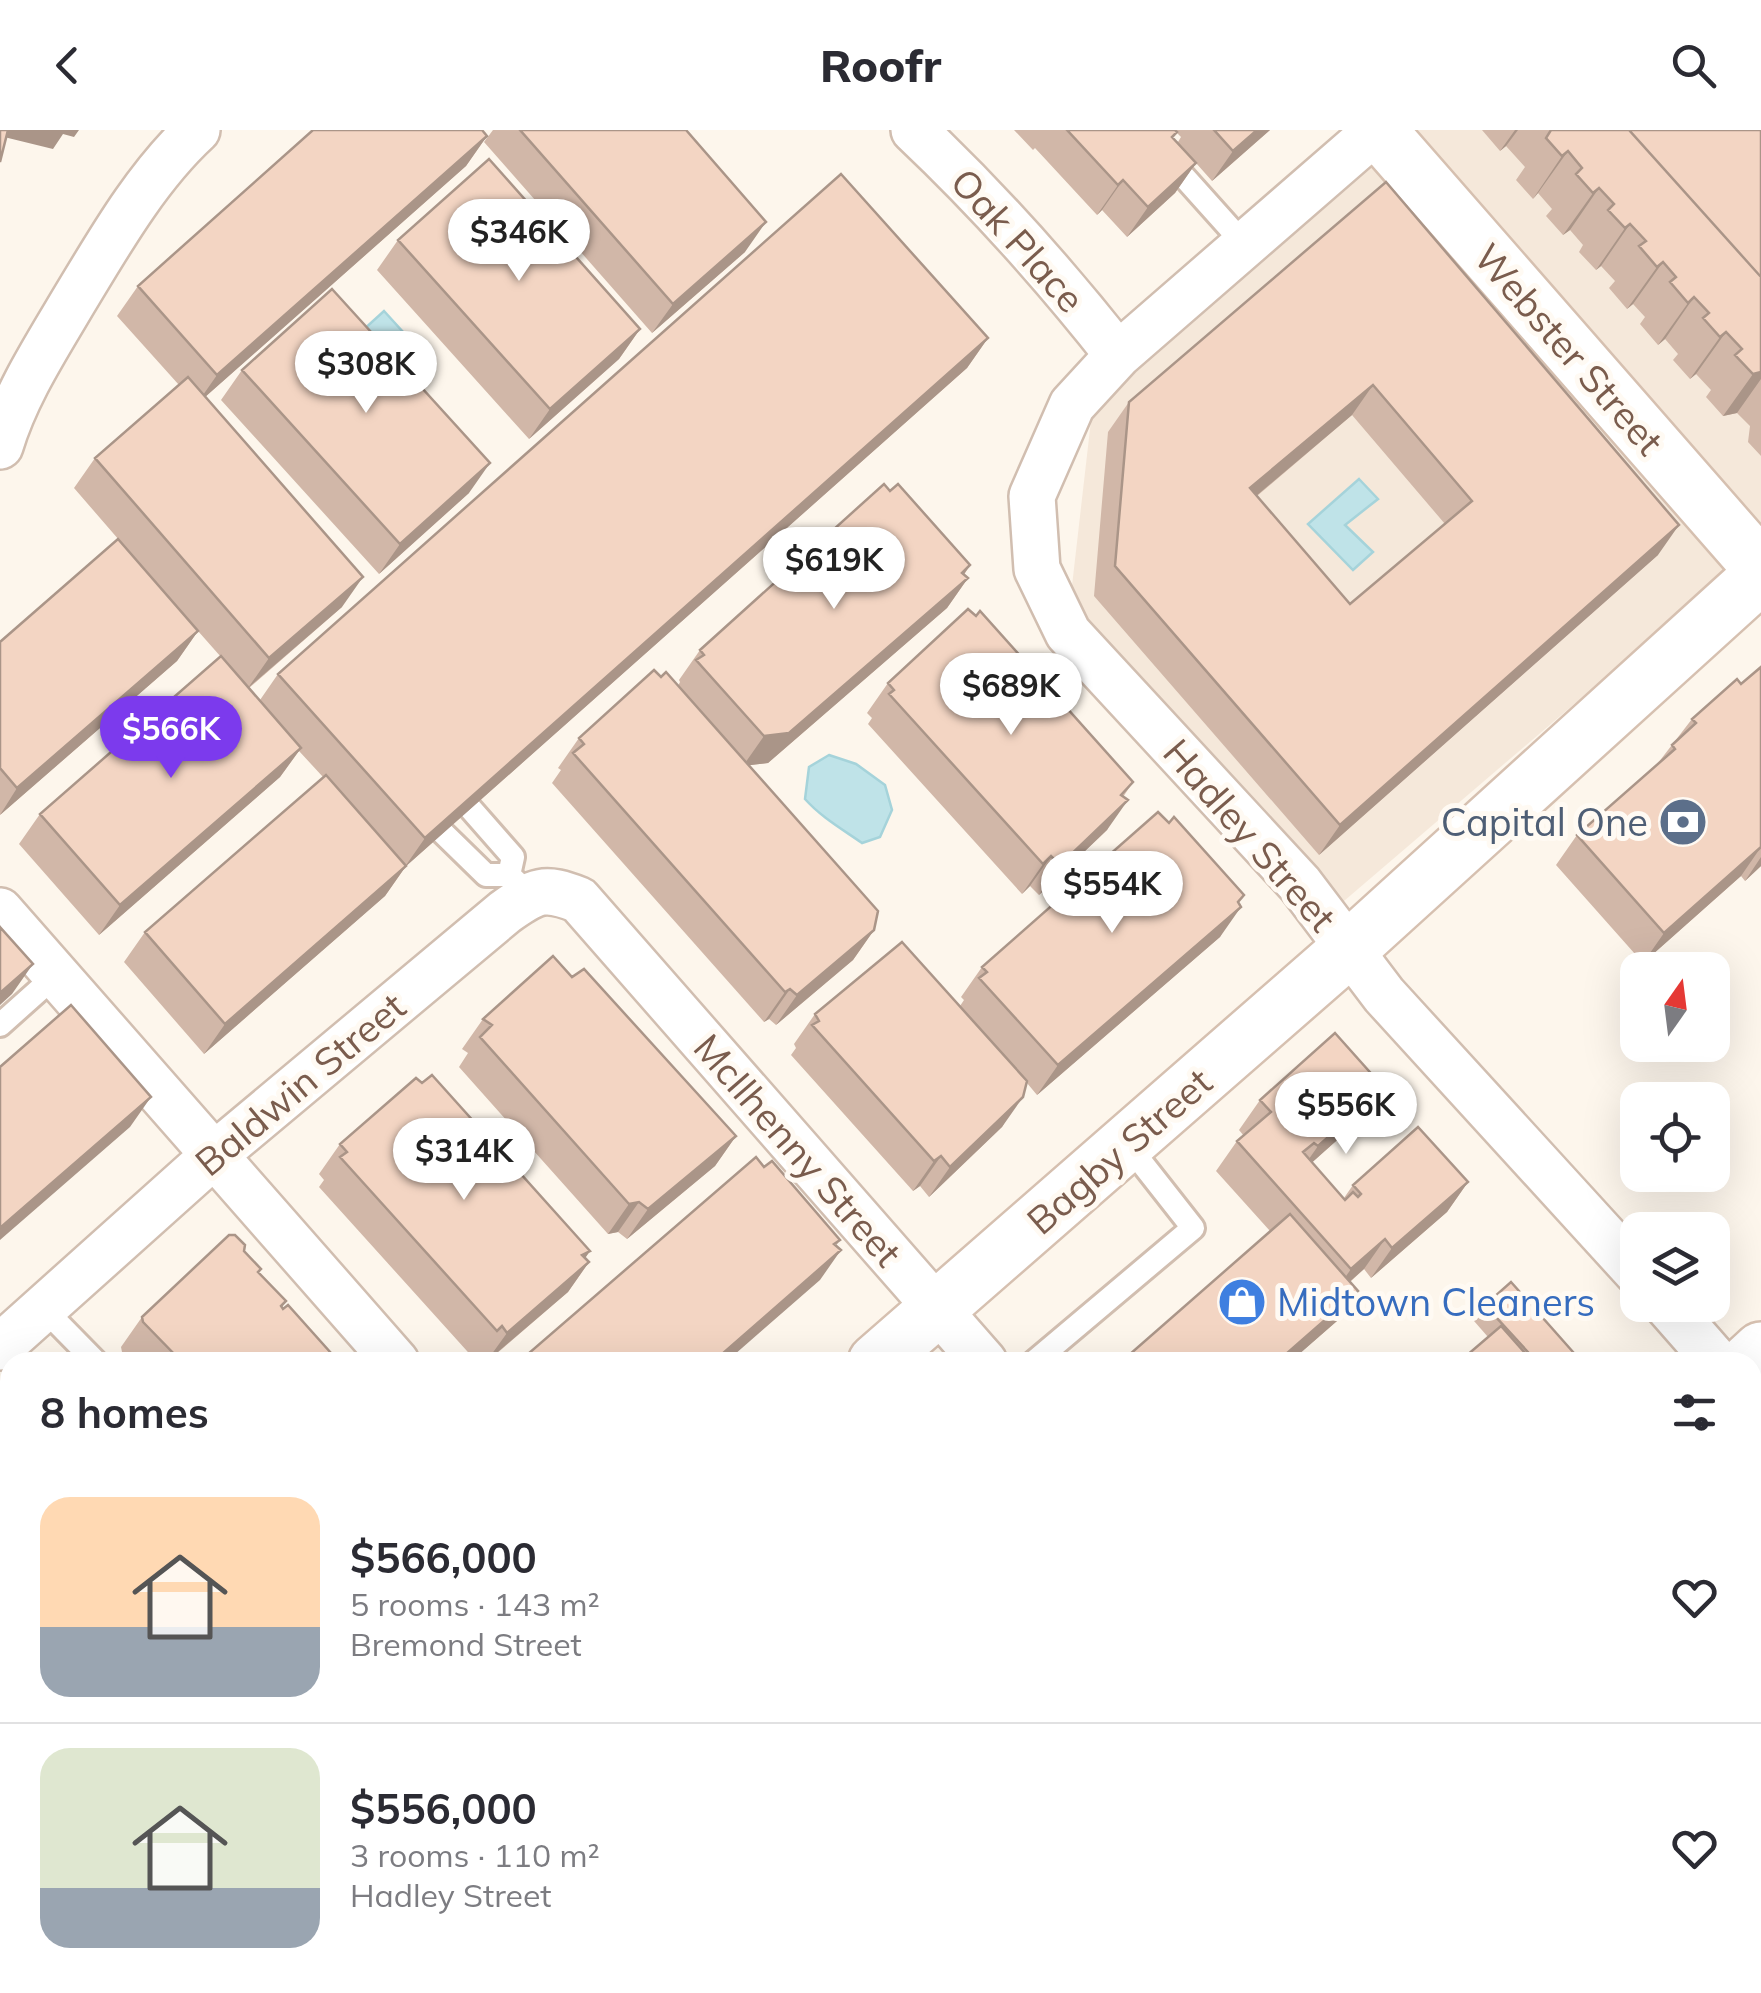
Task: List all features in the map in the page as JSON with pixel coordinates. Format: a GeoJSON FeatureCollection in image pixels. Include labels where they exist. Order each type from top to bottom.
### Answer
{"type":"FeatureCollection","features":[{"type":"Feature","properties":{"kind":"main road","name":"Webster Street"},"geometry":{"type":"LineString","coordinates":[[1377,130],[1761,572]]}},
{"type":"Feature","properties":{"kind":"main road","name":"Bagby Street"},"geometry":{"type":"LineString","coordinates":[[888,1352],[1349,949],[1761,572]]}},
{"type":"Feature","properties":{"kind":"street"},"geometry":{"type":"LineString","coordinates":[[3,427],[110,240],[180,146],[197,130]]}},
{"type":"Feature","properties":{"kind":"street","name":"Oak Place"},"geometry":{"type":"LineString","coordinates":[[914,130],[1053,273],[1118,355]]}},
{"type":"Feature","properties":{"kind":"street"},"geometry":{"type":"LineString","coordinates":[[1118,355],[1377,130]]}},
{"type":"Feature","properties":{"kind":"street","name":"Hadley Street"},"geometry":{"type":"LineString","coordinates":[[1118,355],[1072,405],[1032,496],[1037,569],[1068,633],[1300,884],[1384,994],[1620,1253]]}},
{"type":"Feature","properties":{"kind":"street","name":"McIlhenny Street"},"geometry":{"type":"LineString","coordinates":[[519,884],[551,889],[579,900],[975,1352]]}},
{"type":"Feature","properties":{"kind":"street","name":"Baldwin Street"},"geometry":{"type":"LineString","coordinates":[[0,1347],[519,884]]}},
{"type":"Feature","properties":{"kind":"street"},"geometry":{"type":"LineString","coordinates":[[0,912],[387,1352]]}},
{"type":"Feature","properties":{"kind":"street"},"geometry":{"type":"LineString","coordinates":[[1682,1322],[1708,1352]]}},
{"type":"Feature","properties":{"kind":"lane"},"geometry":{"type":"LineString","coordinates":[[1142,130],[1245,245]]}},
{"type":"Feature","properties":{"kind":"lane"},"geometry":{"type":"LineString","coordinates":[[443,833],[486,875],[519,884],[513,857],[470,808]]}},
{"type":"Feature","properties":{"kind":"lane"},"geometry":{"type":"LineString","coordinates":[[0,1024],[56,974]]}},
{"type":"Feature","properties":{"kind":"lane"},"geometry":{"type":"LineString","coordinates":[[1046,1352],[1193,1228],[1127,1144]]}},
{"type":"Feature","properties":{"kind":"lane"},"geometry":{"type":"LineString","coordinates":[[43,1308],[86,1352]]}},
{"type":"Feature","properties":{"kind":"shaded area"},"geometry":{"type":"Polygon","coordinates":[[[1394,130],[1761,130],[1761,544],[1337,907],[1069,612],[1093,403],[1394,130]]]}},
{"type":"Feature","properties":{"kind":"water"},"geometry":{"type":"Polygon","coordinates":[[[384,311],[413,343],[381,372],[352,340],[384,311]]]}},
{"type":"Feature","properties":{"kind":"water"},"geometry":{"type":"Polygon","coordinates":[[[1359,479],[1378,499],[1345,525],[1373,552],[1353,570],[1308,524],[1359,479]]]}},
{"type":"Feature","properties":{"kind":"water"},"geometry":{"type":"Polygon","coordinates":[[[829,755],[856,764],[885,785],[892,810],[880,837],[862,843],[805,799],[809,767],[829,755]]]}},
{"type":"Feature","properties":{"kind":"building"},"geometry":{"type":"Polygon","coordinates":[[[0,130],[8,130],[0,162],[0,130]]]}},
{"type":"Feature","properties":{"kind":"building"},"geometry":{"type":"Polygon","coordinates":[[[313,130],[482,130],[487,136],[217,375],[138,286],[313,130]]]}},
{"type":"Feature","properties":{"kind":"building"},"geometry":{"type":"Polygon","coordinates":[[[520,130],[686,130],[766,222],[673,304],[520,130]]]}},
{"type":"Feature","properties":{"kind":"building"},"geometry":{"type":"Polygon","coordinates":[[[1067,130],[1175,130],[1172,137],[1196,163],[1148,207],[1123,180],[1118,185],[1067,130]]]}},
{"type":"Feature","properties":{"kind":"building"},"geometry":{"type":"Polygon","coordinates":[[[1214,130],[1257,130],[1233,151],[1214,130]]]}},
{"type":"Feature","properties":{"kind":"building"},"geometry":{"type":"Polygon","coordinates":[[[1551,130],[1629,130],[1761,277],[1761,372],[1753,374],[1735,355],[1742,349],[1726,332],[1720,337],[1703,318],[1709,313],[1694,297],[1688,303],[1670,282],[1676,277],[1663,262],[1657,267],[1639,246],[1646,241],[1630,224],[1625,228],[1608,210],[1614,204],[1599,188],[1593,193],[1576,174],[1582,168],[1568,151],[1562,156],[1546,138],[1551,130]]]}},
{"type":"Feature","properties":{"kind":"building"},"geometry":{"type":"Polygon","coordinates":[[[1629,130],[1761,130],[1761,277],[1629,130]]]}},
{"type":"Feature","properties":{"kind":"building"},"geometry":{"type":"Polygon","coordinates":[[[489,159],[640,329],[550,409],[398,240],[489,159]]]}},
{"type":"Feature","properties":{"kind":"building"},"geometry":{"type":"Polygon","coordinates":[[[841,174],[988,338],[425,838],[278,674],[841,174]]]}},
{"type":"Feature","properties":{"kind":"building"},"geometry":{"type":"Polygon","coordinates":[[[1386,182],[1679,525],[1340,825],[1115,566],[1129,402],[1386,182]],[[1373,385],[1250,488],[1350,604],[1472,501],[1373,385]]]}},
{"type":"Feature","properties":{"kind":"building"},"geometry":{"type":"Polygon","coordinates":[[[332,289],[490,463],[400,544],[242,370],[332,289]]]}},
{"type":"Feature","properties":{"kind":"building"},"geometry":{"type":"Polygon","coordinates":[[[188,377],[363,577],[269,658],[95,458],[188,377]]]}},
{"type":"Feature","properties":{"kind":"building"},"geometry":{"type":"Polygon","coordinates":[[[884,484],[890,491],[898,484],[970,565],[962,573],[968,578],[789,733],[764,736],[696,660],[704,655],[700,650],[884,484]]]}},
{"type":"Feature","properties":{"kind":"building"},"geometry":{"type":"Polygon","coordinates":[[[118,539],[198,631],[17,788],[0,768],[0,642],[118,539]]]}},
{"type":"Feature","properties":{"kind":"building"},"geometry":{"type":"Polygon","coordinates":[[[968,609],[976,616],[980,611],[1133,782],[1121,795],[1128,800],[1060,865],[1051,856],[1043,864],[889,694],[894,690],[888,683],[968,609]]]}},
{"type":"Feature","properties":{"kind":"building"},"geometry":{"type":"Polygon","coordinates":[[[221,656],[301,748],[120,905],[40,814],[221,656]]]}},
{"type":"Feature","properties":{"kind":"building","name":"Capital One"},"geometry":{"type":"Polygon","coordinates":[[[1761,667],[1761,847],[1664,933],[1577,835],[1675,749],[1672,745],[1696,723],[1692,719],[1737,679],[1741,684],[1761,667]]]}},
{"type":"Feature","properties":{"kind":"building"},"geometry":{"type":"Polygon","coordinates":[[[654,670],[661,677],[666,672],[878,911],[874,930],[797,995],[790,989],[785,992],[573,753],[584,744],[579,738],[654,670]]]}},
{"type":"Feature","properties":{"kind":"building"},"geometry":{"type":"Polygon","coordinates":[[[326,775],[406,866],[225,1024],[145,932],[326,775]]]}},
{"type":"Feature","properties":{"kind":"building"},"geometry":{"type":"Polygon","coordinates":[[[1158,812],[1169,823],[1174,817],[1244,895],[1238,902],[1241,907],[1058,1065],[979,978],[987,972],[982,967],[1158,812]]]}},
{"type":"Feature","properties":{"kind":"building"},"geometry":{"type":"Polygon","coordinates":[[[0,927],[33,964],[0,993],[0,927]]]}},
{"type":"Feature","properties":{"kind":"building"},"geometry":{"type":"Polygon","coordinates":[[[902,942],[1027,1081],[1023,1097],[950,1167],[941,1156],[934,1161],[812,1025],[819,1021],[815,1014],[902,942]]]}},
{"type":"Feature","properties":{"kind":"building"},"geometry":{"type":"Polygon","coordinates":[[[553,956],[572,977],[584,969],[736,1136],[648,1209],[639,1202],[629,1204],[480,1037],[492,1025],[483,1019],[553,956]]]}},
{"type":"Feature","properties":{"kind":"building"},"geometry":{"type":"Polygon","coordinates":[[[71,1005],[151,1097],[0,1228],[0,1067],[71,1005]]]}},
{"type":"Feature","properties":{"kind":"building"},"geometry":{"type":"Polygon","coordinates":[[[1335,1033],[1384,1088],[1318,1146],[1314,1143],[1303,1152],[1345,1200],[1353,1192],[1358,1197],[1361,1194],[1353,1185],[1418,1127],[1468,1182],[1392,1248],[1385,1239],[1351,1269],[1237,1141],[1271,1112],[1260,1100],[1335,1033]]]}},
{"type":"Feature","properties":{"kind":"building"},"geometry":{"type":"Polygon","coordinates":[[[432,1075],[590,1251],[582,1255],[589,1262],[507,1333],[502,1326],[497,1331],[340,1157],[347,1152],[340,1144],[416,1078],[422,1083],[432,1075]]]}},
{"type":"Feature","properties":{"kind":"building"},"geometry":{"type":"Polygon","coordinates":[[[756,1157],[764,1167],[772,1161],[840,1240],[834,1244],[841,1250],[724,1352],[530,1352],[756,1157]]]}},
{"type":"Feature","properties":{"kind":"building"},"geometry":{"type":"Polygon","coordinates":[[[1290,1214],[1358,1291],[1288,1352],[1132,1352],[1290,1214]]]}},
{"type":"Feature","properties":{"kind":"building"},"geometry":{"type":"Polygon","coordinates":[[[229,1235],[235,1235],[261,1269],[258,1272],[286,1301],[283,1309],[288,1305],[330,1352],[172,1352],[142,1317],[229,1235]]]}},
{"type":"Feature","properties":{"kind":"building"},"geometry":{"type":"Polygon","coordinates":[[[1511,1282],[1573,1352],[1528,1352],[1485,1305],[1511,1282]]]}},
{"type":"Feature","properties":{"kind":"building"},"geometry":{"type":"Polygon","coordinates":[[[1501,1326],[1524,1352],[1471,1352],[1501,1326]]]}},
{"type":"Feature","properties":{"kind":"place","name":"Capital One"},"geometry":{"type":"Point","coordinates":[1683,822]}},
{"type":"Feature","properties":{"kind":"place","name":"Midtown Cleaners"},"geometry":{"type":"Point","coordinates":[1242,1302]}}]}
